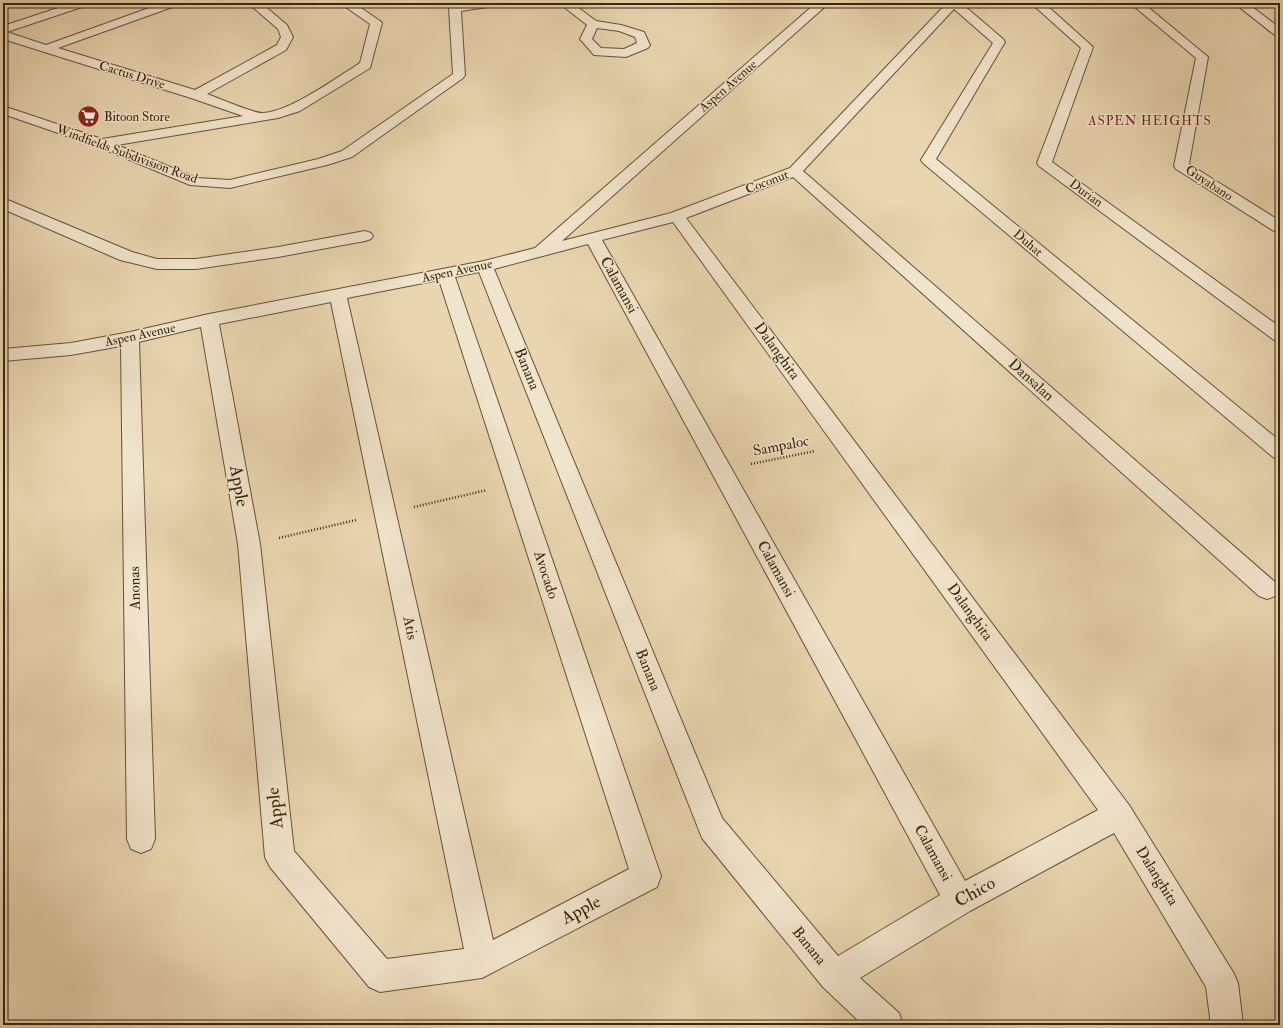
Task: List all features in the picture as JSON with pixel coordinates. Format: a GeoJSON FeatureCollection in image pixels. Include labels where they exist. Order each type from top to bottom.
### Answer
{"type":"FeatureCollection","features":[{"type":"Feature","properties":{"kind":"street"},"geometry":{"type":"LineString","coordinates":[[3,30],[84,3]]}},
{"type":"Feature","properties":{"kind":"street"},"geometry":{"type":"LineString","coordinates":[[45,49],[174,3]]}},
{"type":"Feature","properties":{"kind":"street"},"geometry":{"type":"LineString","coordinates":[[196,94],[282,47],[287,37],[283,27],[254,3]]}},
{"type":"Feature","properties":{"kind":"street"},"geometry":{"type":"LineString","coordinates":[[101,143],[278,114],[295,108],[366,65],[376,23],[346,3]]}},
{"type":"Feature","properties":{"kind":"street"},"geometry":{"type":"LineString","coordinates":[[451,5],[494,3]]}},
{"type":"Feature","properties":{"kind":"street"},"geometry":{"type":"LineString","coordinates":[[565,3],[593,24]]}},
{"type":"Feature","properties":{"kind":"street","name":"Aspen Avenue"},"geometry":{"type":"LineString","coordinates":[[3,355],[71,349],[130,338],[209,320],[485,266],[541,252],[823,3]]}},
{"type":"Feature","properties":{"kind":"street","name":"Coconut"},"geometry":{"type":"LineString","coordinates":[[541,252],[677,216],[795,171],[954,3]]}},
{"type":"Feature","properties":{"kind":"street","name":"Duhat"},"geometry":{"type":"LineString","coordinates":[[954,3],[999,42],[928,160],[1280,452]]}},
{"type":"Feature","properties":{"kind":"street","name":"Durian"},"geometry":{"type":"LineString","coordinates":[[1037,3],[1087,47],[1044,163],[1280,336]]}},
{"type":"Feature","properties":{"kind":"street","name":"Guyabano"},"geometry":{"type":"LineString","coordinates":[[1136,3],[1202,57],[1181,166],[1280,228]]}},
{"type":"Feature","properties":{"kind":"street"},"geometry":{"type":"LineString","coordinates":[[1240,3],[1280,34]]}},
{"type":"Feature","properties":{"kind":"street","name":"Windfields Subdivision Road"},"geometry":{"type":"LineString","coordinates":[[3,110],[101,143],[195,182],[230,184],[322,162],[347,154],[459,76],[451,5]]}},
{"type":"Feature","properties":{"kind":"street","name":"Cactus Drive"},"geometry":{"type":"LineString","coordinates":[[3,35],[196,94],[260,117]]}},
{"type":"Feature","properties":{"kind":"street","name":"Dansalan"},"geometry":{"type":"LineString","coordinates":[[795,171],[1267,590]]}},
{"type":"Feature","properties":{"kind":"street"},"geometry":{"type":"LineString","coordinates":[[3,203],[126,256],[157,264],[196,264],[278,252],[365,236]]}},
{"type":"Feature","properties":{"kind":"street","name":"Dalanghita"},"geometry":{"type":"LineString","coordinates":[[677,216],[1119,815],[1222,982],[1227,1025]]}},
{"type":"Feature","properties":{"kind":"street","name":"Calamansi"},"geometry":{"type":"LineString","coordinates":[[593,238],[959,900]]}},
{"type":"Feature","properties":{"kind":"street","name":"Banana"},"geometry":{"type":"LineString","coordinates":[[485,266],[712,828],[834,976],[887,1025]]}},
{"type":"Feature","properties":{"kind":"street","name":"Avocado"},"geometry":{"type":"LineString","coordinates":[[446,274],[646,876]]}},
{"type":"Feature","properties":{"kind":"street","name":"Atis"},"geometry":{"type":"LineString","coordinates":[[338,295],[482,962]]}},
{"type":"Feature","properties":{"kind":"street","name":"Apple"},"geometry":{"type":"LineString","coordinates":[[209,320],[250,544],[280,857],[380,976],[482,962],[646,876]]}},
{"type":"Feature","properties":{"kind":"street","name":"Anonas"},"geometry":{"type":"LineString","coordinates":[[130,338],[141,839]]}},
{"type":"Feature","properties":{"kind":"street","name":"Chico"},"geometry":{"type":"LineString","coordinates":[[834,976],[959,900],[1119,815]]}},
{"type":"Feature","properties":{"kind":"path","name":"Sampaloc"},"geometry":{"type":"LineString","coordinates":[[721,470],[846,444]]}},
{"type":"Feature","properties":{"kind":"place","name":"Bitoon Store"},"geometry":{"type":"Point","coordinates":[88,117]}},
{"type":"Feature","properties":{"kind":"district","name":"ASPEN HEIGHTS"},"geometry":{"type":"Point","coordinates":[1150,121]}}]}
